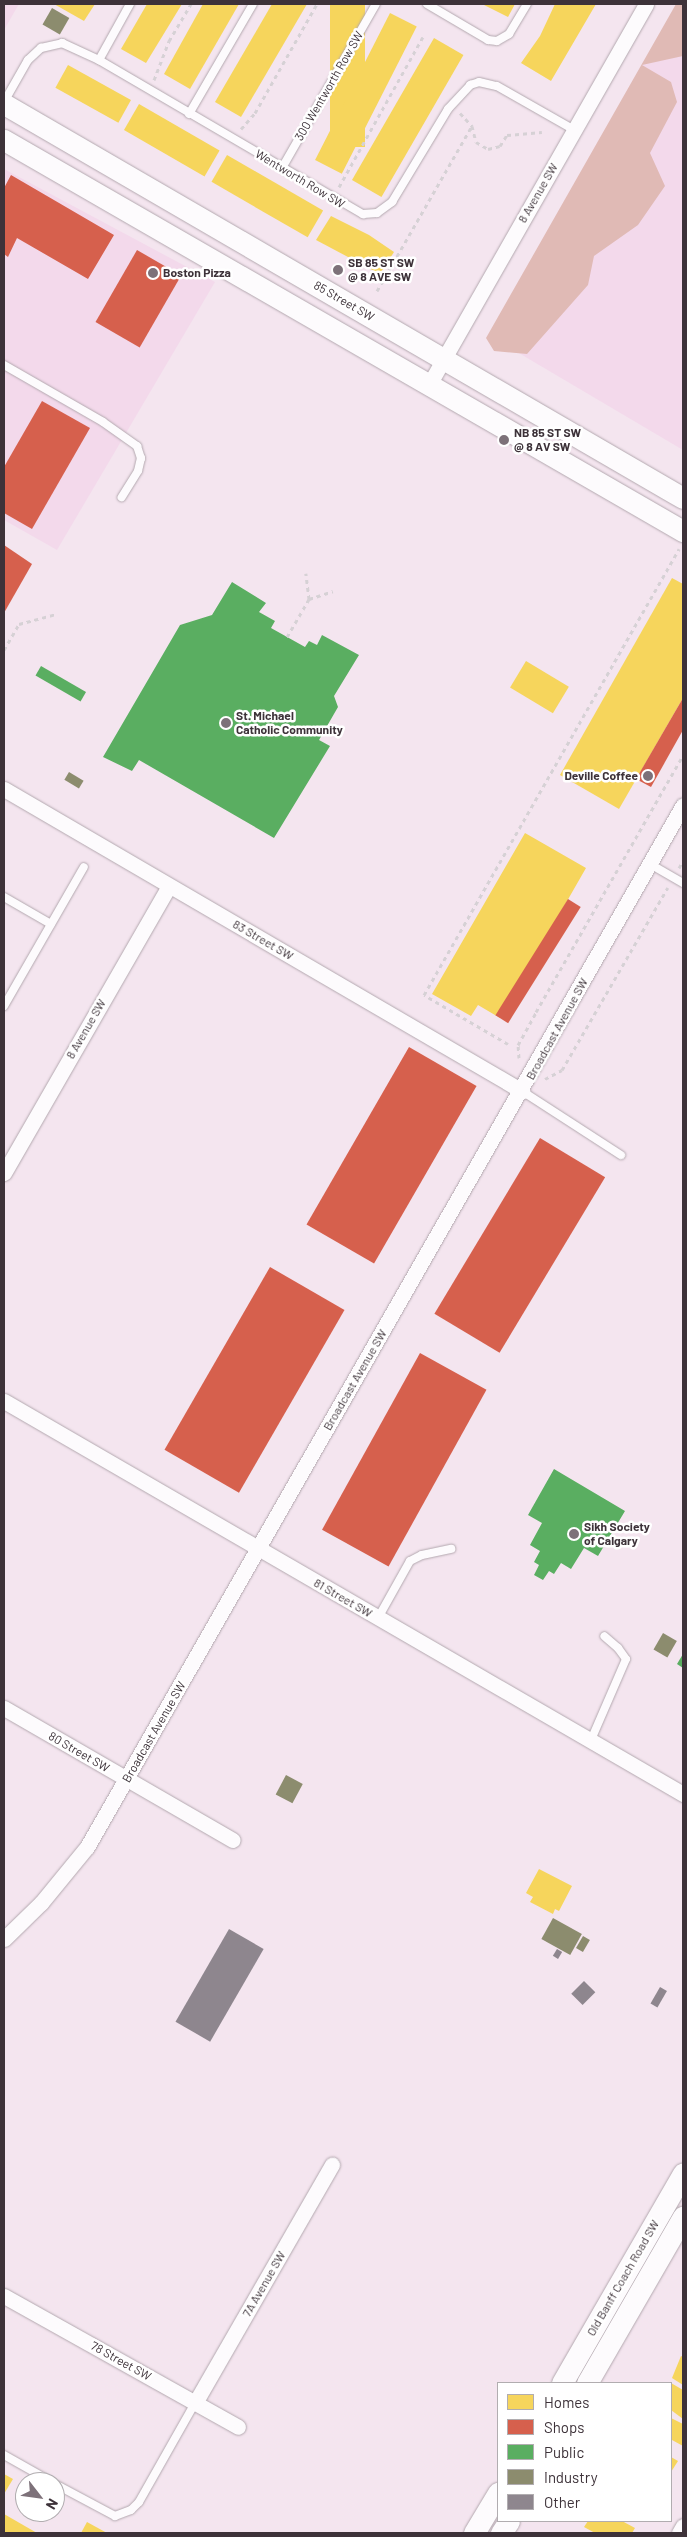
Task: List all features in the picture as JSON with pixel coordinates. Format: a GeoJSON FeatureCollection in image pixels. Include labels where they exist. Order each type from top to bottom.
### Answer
{"type":"FeatureCollection","features":[{"type":"Feature","properties":{"kind":"main road","name":"85 Street SW"},"geometry":{"type":"LineString","coordinates":[[4,103],[683,498]]}},
{"type":"Feature","properties":{"kind":"main road"},"geometry":{"type":"LineString","coordinates":[[4,140],[430,383],[681,540]]}},
{"type":"Feature","properties":{"kind":"main road","name":"Old Banff Coach Road SW"},"geometry":{"type":"LineString","coordinates":[[563,2382],[683,2173]]}},
{"type":"Feature","properties":{"kind":"main road","name":"Old Banff Coach Road SW"},"geometry":{"type":"LineString","coordinates":[[589,2382],[683,2217]]}},
{"type":"Feature","properties":{"kind":"main road"},"geometry":{"type":"LineString","coordinates":[[474,2533],[497,2495]]}},
{"type":"Feature","properties":{"kind":"street","name":"8 Avenue SW"},"geometry":{"type":"LineString","coordinates":[[430,383],[646,4]]}},
{"type":"Feature","properties":{"kind":"street","name":"83 Street SW"},"geometry":{"type":"LineString","coordinates":[[4,789],[522,1091]]}},
{"type":"Feature","properties":{"kind":"street","name":"Broadcast Avenue SW"},"geometry":{"type":"LineString","coordinates":[[4,1939],[42,1903],[86,1847],[127,1779],[522,1091],[683,805]]}},
{"type":"Feature","properties":{"kind":"street","name":"8 Avenue SW"},"geometry":{"type":"LineString","coordinates":[[4,1173],[169,886]]}},
{"type":"Feature","properties":{"kind":"street","name":"81 Street SW"},"geometry":{"type":"LineString","coordinates":[[4,1401],[683,1794]]}},
{"type":"Feature","properties":{"kind":"street","name":"80 Street SW"},"geometry":{"type":"LineString","coordinates":[[4,1708],[234,1840]]}},
{"type":"Feature","properties":{"kind":"street","name":"7A Avenue SW"},"geometry":{"type":"LineString","coordinates":[[196,2403],[332,2165]]}},
{"type":"Feature","properties":{"kind":"street","name":"78 Street SW"},"geometry":{"type":"LineString","coordinates":[[4,2296],[238,2427]]}},
{"type":"Feature","properties":{"kind":"street"},"geometry":{"type":"LineString","coordinates":[[679,2533],[683,2526]]}},
{"type":"Feature","properties":{"kind":"lane"},"geometry":{"type":"LineString","coordinates":[[99,60],[130,4]]}},
{"type":"Feature","properties":{"kind":"lane"},"geometry":{"type":"LineString","coordinates":[[189,114],[253,4]]}},
{"type":"Feature","properties":{"kind":"lane","name":"300 Wentworth Row SW"},"geometry":{"type":"LineString","coordinates":[[282,168],[376,4]]}},
{"type":"Feature","properties":{"kind":"lane"},"geometry":{"type":"LineString","coordinates":[[427,4],[488,40],[497,41],[509,34],[527,4]]}},
{"type":"Feature","properties":{"kind":"lane","name":"Wentworth Row SW"},"geometry":{"type":"LineString","coordinates":[[4,103],[28,60],[41,48],[62,43],[99,60],[332,198],[363,214],[386,208],[397,196],[451,105],[470,85],[487,83],[574,130]]}},
{"type":"Feature","properties":{"kind":"lane"},"geometry":{"type":"LineString","coordinates":[[4,365],[104,422],[137,446],[141,458],[138,471],[122,497]]}},
{"type":"Feature","properties":{"kind":"lane"},"geometry":{"type":"LineString","coordinates":[[650,864],[683,883]]}},
{"type":"Feature","properties":{"kind":"lane"},"geometry":{"type":"LineString","coordinates":[[4,1006],[84,867]]}},
{"type":"Feature","properties":{"kind":"lane"},"geometry":{"type":"LineString","coordinates":[[4,897],[51,924]]}},
{"type":"Feature","properties":{"kind":"lane"},"geometry":{"type":"LineString","coordinates":[[522,1091],[621,1156]]}},
{"type":"Feature","properties":{"kind":"lane"},"geometry":{"type":"LineString","coordinates":[[378,1618],[410,1562],[422,1555],[451,1549]]}},
{"type":"Feature","properties":{"kind":"lane"},"geometry":{"type":"LineString","coordinates":[[591,1740],[626,1659],[618,1648],[604,1636]]}},
{"type":"Feature","properties":{"kind":"lane"},"geometry":{"type":"LineString","coordinates":[[65,2489],[116,2516],[131,2510],[139,2502],[196,2403]]}},
{"type":"Feature","properties":{"kind":"lane"},"geometry":{"type":"LineString","coordinates":[[4,2455],[34,2472]]}},
{"type":"Feature","properties":{"kind":"path"},"geometry":{"type":"LineString","coordinates":[[149,89],[169,41],[191,4]]}},
{"type":"Feature","properties":{"kind":"path"},"geometry":{"type":"LineString","coordinates":[[234,140],[255,113],[317,4]]}},
{"type":"Feature","properties":{"kind":"path"},"geometry":{"type":"LineString","coordinates":[[332,198],[423,37]]}},
{"type":"Feature","properties":{"kind":"path"},"geometry":{"type":"LineString","coordinates":[[451,105],[472,126],[476,142],[488,149],[500,146],[507,135],[542,132]]}},
{"type":"Feature","properties":{"kind":"path"},"geometry":{"type":"LineString","coordinates":[[377,291],[472,126]]}},
{"type":"Feature","properties":{"kind":"path"},"geometry":{"type":"LineString","coordinates":[[508,1044],[424,996],[681,540]]}},
{"type":"Feature","properties":{"kind":"path"},"geometry":{"type":"LineString","coordinates":[[288,637],[309,599],[306,573]]}},
{"type":"Feature","properties":{"kind":"path"},"geometry":{"type":"LineString","coordinates":[[309,599],[334,591]]}},
{"type":"Feature","properties":{"kind":"path"},"geometry":{"type":"LineString","coordinates":[[4,650],[19,624],[57,614]]}},
{"type":"Feature","properties":{"kind":"shaded area"},"geometry":{"type":"Polygon","coordinates":[[[4,4],[19,4],[4,30],[4,4]]]}},
{"type":"Feature","properties":{"kind":"shaded area"},"geometry":{"type":"Polygon","coordinates":[[[676,4],[683,4],[683,56],[642,65],[671,82],[677,102],[650,153],[665,186],[638,225],[594,256],[588,285],[527,354],[494,351],[486,338],[676,4]]]}},
{"type":"Feature","properties":{"kind":"shaded area"},"geometry":{"type":"Polygon","coordinates":[[[683,4],[683,450],[512,349],[642,65],[683,4]]]}},
{"type":"Feature","properties":{"kind":"shaded area"},"geometry":{"type":"Polygon","coordinates":[[[4,169],[215,282],[57,550],[4,520],[4,169]]]}},
{"type":"Feature","properties":{"kind":"building: Homes"},"geometry":{"type":"Polygon","coordinates":[[[54,4],[95,4],[84,21],[54,4]]]}},
{"type":"Feature","properties":{"kind":"building: Homes"},"geometry":{"type":"Polygon","coordinates":[[[147,4],[182,4],[146,63],[121,49],[147,4]]]}},
{"type":"Feature","properties":{"kind":"building: Homes"},"geometry":{"type":"Polygon","coordinates":[[[203,4],[239,4],[190,89],[164,74],[203,4]]]}},
{"type":"Feature","properties":{"kind":"building: Homes"},"geometry":{"type":"Polygon","coordinates":[[[272,4],[307,4],[241,117],[215,102],[272,4]]]}},
{"type":"Feature","properties":{"kind":"building: Homes"},"geometry":{"type":"Polygon","coordinates":[[[330,4],[365,4],[365,147],[330,147],[330,4]]]}},
{"type":"Feature","properties":{"kind":"building: Homes"},"geometry":{"type":"Polygon","coordinates":[[[482,4],[515,4],[508,17],[482,4]]]}},
{"type":"Feature","properties":{"kind":"building: Homes"},"geometry":{"type":"Polygon","coordinates":[[[555,4],[596,4],[551,81],[521,63],[540,36],[555,4]]]}},
{"type":"Feature","properties":{"kind":"building: Homes"},"geometry":{"type":"Polygon","coordinates":[[[390,13],[417,27],[342,174],[315,160],[390,13]]]}},
{"type":"Feature","properties":{"kind":"building: Homes"},"geometry":{"type":"Polygon","coordinates":[[[434,38],[463,55],[381,197],[352,180],[434,38]]]}},
{"type":"Feature","properties":{"kind":"building: Homes"},"geometry":{"type":"Polygon","coordinates":[[[68,65],[131,100],[118,123],[55,88],[68,65]]]}},
{"type":"Feature","properties":{"kind":"building: Homes"},"geometry":{"type":"Polygon","coordinates":[[[139,104],[220,150],[205,176],[124,130],[139,104]]]}},
{"type":"Feature","properties":{"kind":"building: Homes"},"geometry":{"type":"Polygon","coordinates":[[[227,155],[323,210],[308,237],[212,182],[227,155]]]}},
{"type":"Feature","properties":{"kind":"building: Homes"},"geometry":{"type":"Polygon","coordinates":[[[331,216],[369,235],[394,252],[380,274],[316,240],[331,216]]]}},
{"type":"Feature","properties":{"kind":"building: Homes"},"geometry":{"type":"Polygon","coordinates":[[[672,578],[683,584],[683,698],[619,809],[560,775],[672,578]]]}},
{"type":"Feature","properties":{"kind":"building: Homes"},"geometry":{"type":"Polygon","coordinates":[[[526,661],[569,687],[553,713],[510,688],[526,661]]]}},
{"type":"Feature","properties":{"kind":"building: Homes"},"geometry":{"type":"Polygon","coordinates":[[[525,833],[586,868],[500,1018],[478,1005],[471,1016],[432,994],[525,833]]]}},
{"type":"Feature","properties":{"kind":"building: Homes"},"geometry":{"type":"Polygon","coordinates":[[[539,1869],[572,1886],[559,1911],[555,1909],[553,1914],[530,1902],[533,1897],[526,1893],[539,1869]]]}},
{"type":"Feature","properties":{"kind":"building: Homes"},"geometry":{"type":"Polygon","coordinates":[[[681,2356],[683,2357],[683,2385],[672,2378],[681,2356]]]}},
{"type":"Feature","properties":{"kind":"building: Homes"},"geometry":{"type":"Polygon","coordinates":[[[672,2384],[683,2390],[683,2419],[672,2411],[672,2384]]]}},
{"type":"Feature","properties":{"kind":"building: Homes"},"geometry":{"type":"Polygon","coordinates":[[[672,2418],[683,2424],[683,2446],[672,2440],[672,2418]]]}},
{"type":"Feature","properties":{"kind":"building: Homes"},"geometry":{"type":"Polygon","coordinates":[[[672,2458],[678,2461],[672,2470],[672,2458]]]}},
{"type":"Feature","properties":{"kind":"building: Homes"},"geometry":{"type":"Polygon","coordinates":[[[4,2474],[13,2479],[4,2494],[4,2474]]]}},
{"type":"Feature","properties":{"kind":"building: Homes"},"geometry":{"type":"Polygon","coordinates":[[[4,2514],[37,2533],[4,2533],[4,2514]]]}},
{"type":"Feature","properties":{"kind":"building: Homes"},"geometry":{"type":"Polygon","coordinates":[[[87,2522],[107,2533],[81,2533],[87,2522]]]}},
{"type":"Feature","properties":{"kind":"building: Homes"},"geometry":{"type":"Polygon","coordinates":[[[587,2522],[624,2522],[635,2528],[632,2533],[595,2533],[584,2527],[587,2522]]]}},
{"type":"Feature","properties":{"kind":"building: Shops"},"geometry":{"type":"Polygon","coordinates":[[[11,175],[114,235],[88,279],[17,238],[8,257],[4,254],[4,188],[11,175]]]}},
{"type":"Feature","properties":{"kind":"building: Shops"},"geometry":{"type":"Polygon","coordinates":[[[137,250],[181,276],[140,347],[96,322],[137,250]]]}},
{"type":"Feature","properties":{"kind":"building: Shops"},"geometry":{"type":"Polygon","coordinates":[[[42,401],[90,428],[32,529],[4,513],[4,467],[42,401]]]}},
{"type":"Feature","properties":{"kind":"building: Shops"},"geometry":{"type":"Polygon","coordinates":[[[4,545],[32,564],[4,613],[4,545]]]}},
{"type":"Feature","properties":{"kind":"building: Shops"},"geometry":{"type":"Polygon","coordinates":[[[683,698],[683,730],[651,787],[636,779],[683,698]]]}},
{"type":"Feature","properties":{"kind":"building: Shops"},"geometry":{"type":"Polygon","coordinates":[[[568,899],[581,907],[508,1023],[495,1015],[568,899]]]}},
{"type":"Feature","properties":{"kind":"building: Shops"},"geometry":{"type":"Polygon","coordinates":[[[409,1047],[477,1086],[374,1264],[307,1225],[409,1047]]]}},
{"type":"Feature","properties":{"kind":"building: Shops"},"geometry":{"type":"Polygon","coordinates":[[[540,1138],[605,1177],[500,1353],[434,1314],[540,1138]]]}},
{"type":"Feature","properties":{"kind":"building: Shops"},"geometry":{"type":"Polygon","coordinates":[[[270,1267],[344,1310],[239,1493],[164,1450],[270,1267]]]}},
{"type":"Feature","properties":{"kind":"building: Shops"},"geometry":{"type":"Polygon","coordinates":[[[420,1353],[486,1390],[389,1567],[322,1530],[420,1353]]]}},
{"type":"Feature","properties":{"kind":"building: Public","name":"St. Michael Catholic Community"},"geometry":{"type":"Polygon","coordinates":[[[232,582],[266,603],[259,612],[275,621],[271,628],[305,647],[309,641],[317,645],[322,635],[359,655],[334,696],[338,707],[319,740],[330,746],[274,838],[139,760],[132,771],[103,757],[180,625],[212,615],[232,582]]]}},
{"type":"Feature","properties":{"kind":"building: Public"},"geometry":{"type":"Polygon","coordinates":[[[41,666],[86,692],[81,702],[36,676],[41,666]]]}},
{"type":"Feature","properties":{"kind":"building: Public","name":"Sikh Society of Calgary"},"geometry":{"type":"Polygon","coordinates":[[[554,1469],[625,1511],[598,1556],[584,1548],[571,1569],[561,1563],[554,1574],[549,1571],[543,1580],[534,1575],[539,1565],[534,1562],[540,1551],[530,1545],[542,1523],[528,1515],[554,1469]]]}},
{"type":"Feature","properties":{"kind":"building: Public"},"geometry":{"type":"Polygon","coordinates":[[[683,1654],[683,1668],[677,1664],[683,1654]]]}},
{"type":"Feature","properties":{"kind":"building: Industry"},"geometry":{"type":"Polygon","coordinates":[[[52,8],[69,18],[60,34],[42,24],[52,8]]]}},
{"type":"Feature","properties":{"kind":"building: Industry"},"geometry":{"type":"Polygon","coordinates":[[[69,772],[84,781],[79,788],[64,780],[69,772]]]}},
{"type":"Feature","properties":{"kind":"building: Industry"},"geometry":{"type":"Polygon","coordinates":[[[663,1633],[677,1641],[667,1657],[654,1649],[663,1633]]]}},
{"type":"Feature","properties":{"kind":"building: Industry"},"geometry":{"type":"Polygon","coordinates":[[[286,1775],[303,1784],[292,1803],[276,1794],[286,1775]]]}},
{"type":"Feature","properties":{"kind":"building: Industry"},"geometry":{"type":"Polygon","coordinates":[[[553,1918],[582,1934],[570,1955],[541,1939],[553,1918]]]}},
{"type":"Feature","properties":{"kind":"building: Industry"},"geometry":{"type":"Polygon","coordinates":[[[583,1936],[590,1940],[583,1952],[576,1948],[583,1936]]]}},
{"type":"Feature","properties":{"kind":"building: Other"},"geometry":{"type":"Polygon","coordinates":[[[229,1929],[264,1949],[210,2042],[176,2022],[229,1929]]]}},
{"type":"Feature","properties":{"kind":"building: Other"},"geometry":{"type":"Polygon","coordinates":[[[557,1949],[562,1952],[558,1959],[553,1956],[557,1949]]]}},
{"type":"Feature","properties":{"kind":"building: Other"},"geometry":{"type":"Polygon","coordinates":[[[584,1981],[595,1992],[583,2005],[571,1994],[584,1981]]]}},
{"type":"Feature","properties":{"kind":"building: Other"},"geometry":{"type":"Polygon","coordinates":[[[660,1987],[667,1991],[657,2007],[650,2003],[660,1987]]]}},
{"type":"Feature","properties":{"kind":"place","name":"SB 85 ST SW @ 8 AVE SW"},"geometry":{"type":"Point","coordinates":[338,270]}},
{"type":"Feature","properties":{"kind":"place","name":"Boston Pizza"},"geometry":{"type":"Point","coordinates":[153,273]}},
{"type":"Feature","properties":{"kind":"place","name":"NB 85 ST SW @ 8 AV SW"},"geometry":{"type":"Point","coordinates":[504,440]}},
{"type":"Feature","properties":{"kind":"place","name":"St. Michael Catholic Community"},"geometry":{"type":"Point","coordinates":[226,723]}},
{"type":"Feature","properties":{"kind":"place","name":"Deville Coffee"},"geometry":{"type":"Point","coordinates":[648,776]}},
{"type":"Feature","properties":{"kind":"place","name":"Sikh Society of Calgary"},"geometry":{"type":"Point","coordinates":[574,1534]}}]}
